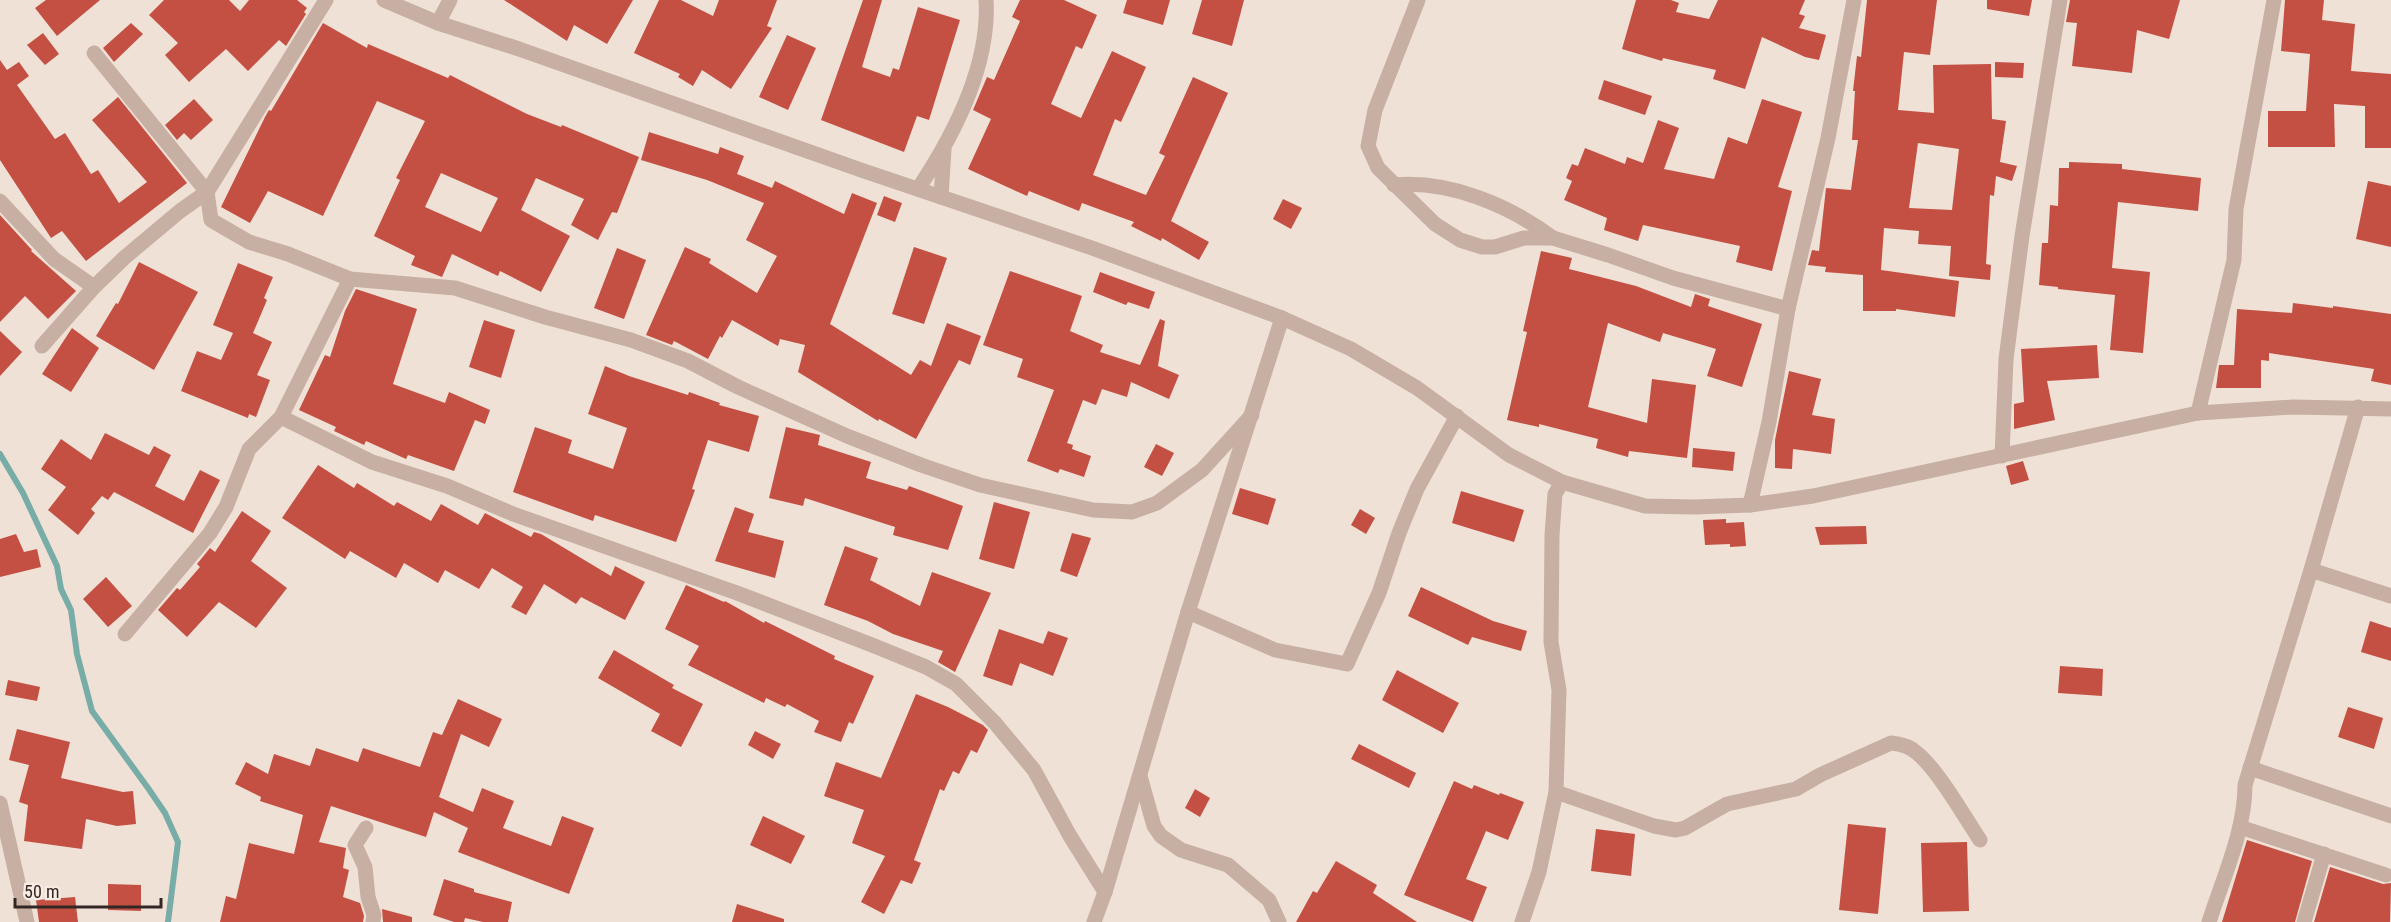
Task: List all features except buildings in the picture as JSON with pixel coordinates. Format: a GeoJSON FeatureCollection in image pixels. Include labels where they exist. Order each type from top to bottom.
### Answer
{"type":"FeatureCollection","features":[{"type":"Feature","properties":{"kind":"street"},"geometry":{"type":"LineString","coordinates":[[42,345],[94,287],[124,258],[180,211],[207,192],[326,0]]}},
{"type":"Feature","properties":{"kind":"street"},"geometry":{"type":"LineString","coordinates":[[384,0],[438,23],[1092,248],[1282,318],[1351,349],[1417,388],[1509,455],[1562,482],[1645,506],[1750,505],[1813,496],[2198,413],[2293,407],[2391,409]]}},
{"type":"Feature","properties":{"kind":"street"},"geometry":{"type":"LineString","coordinates":[[438,23],[450,0]]}},
{"type":"Feature","properties":{"kind":"street"},"geometry":{"type":"LineString","coordinates":[[918,189],[944,149],[968,96],[986,39],[986,0]]}},
{"type":"Feature","properties":{"kind":"street"},"geometry":{"type":"LineString","coordinates":[[1418,0],[1375,110],[1368,146],[1378,168],[1435,224],[1460,240],[1482,248],[1495,247],[1524,238],[1553,238],[1672,278],[1788,309]]}},
{"type":"Feature","properties":{"kind":"street"},"geometry":{"type":"LineString","coordinates":[[1750,505],[1769,422],[1788,309],[1828,138],[1854,0]]}},
{"type":"Feature","properties":{"kind":"street"},"geometry":{"type":"LineString","coordinates":[[2002,456],[2008,348],[2022,236],[2060,0]]}},
{"type":"Feature","properties":{"kind":"street"},"geometry":{"type":"LineString","coordinates":[[2198,413],[2234,260],[2236,209],[2274,0]]}},
{"type":"Feature","properties":{"kind":"street"},"geometry":{"type":"LineString","coordinates":[[94,53],[207,192],[211,220],[249,242],[288,254],[350,279],[455,288],[545,317],[631,340],[688,361],[749,392],[921,465],[980,486],[1093,510],[1132,512],[1157,503],[1202,470],[1252,416]]}},
{"type":"Feature","properties":{"kind":"street"},"geometry":{"type":"LineString","coordinates":[[941,197],[944,149]]}},
{"type":"Feature","properties":{"kind":"street"},"geometry":{"type":"LineString","coordinates":[[1394,185],[1417,183],[1458,190],[1533,223],[1553,238]]}},
{"type":"Feature","properties":{"kind":"street"},"geometry":{"type":"LineString","coordinates":[[0,201],[54,259],[94,287]]}},
{"type":"Feature","properties":{"kind":"street"},"geometry":{"type":"LineString","coordinates":[[125,634],[210,533],[226,507],[249,449],[281,417],[350,279]]}},
{"type":"Feature","properties":{"kind":"street"},"geometry":{"type":"LineString","coordinates":[[1094,922],[1105,892],[1188,612],[1282,318]]}},
{"type":"Feature","properties":{"kind":"street"},"geometry":{"type":"LineString","coordinates":[[2209,922],[2240,827],[2245,801],[2245,785],[2358,407]]}},
{"type":"Feature","properties":{"kind":"street"},"geometry":{"type":"LineString","coordinates":[[1188,612],[1275,650],[1347,664],[1379,593],[1399,533],[1417,489],[1457,416]]}},
{"type":"Feature","properties":{"kind":"street"},"geometry":{"type":"LineString","coordinates":[[281,417],[372,462],[447,486],[513,514],[737,593],[872,645],[956,684],[987,715],[1034,770],[1070,836],[1105,892]]}},
{"type":"Feature","properties":{"kind":"street"},"geometry":{"type":"LineString","coordinates":[[1522,922],[1539,872],[1556,792],[1559,690],[1551,642],[1552,535],[1555,494],[1562,482]]}},
{"type":"Feature","properties":{"kind":"street"},"geometry":{"type":"LineString","coordinates":[[2311,570],[2391,596]]}},
{"type":"Feature","properties":{"kind":"street"},"geometry":{"type":"LineString","coordinates":[[1556,792],[1654,826],[1676,830],[1685,828],[1727,804],[1796,789],[1820,775],[1892,743],[1916,751],[1928,763],[1980,840]]}},
{"type":"Feature","properties":{"kind":"street"},"geometry":{"type":"LineString","coordinates":[[2250,768],[2391,816]]}},
{"type":"Feature","properties":{"kind":"street"},"geometry":{"type":"LineString","coordinates":[[1140,776],[1154,826],[1161,836],[1181,850],[1228,865],[1269,900],[1279,922]]}},
{"type":"Feature","properties":{"kind":"street"},"geometry":{"type":"LineString","coordinates":[[0,803],[27,922]]}},
{"type":"Feature","properties":{"kind":"street"},"geometry":{"type":"LineString","coordinates":[[2240,827],[2386,875]]}},
{"type":"Feature","properties":{"kind":"street"},"geometry":{"type":"LineString","coordinates":[[366,828],[355,844],[365,867],[368,897],[374,915],[373,922]]}},
{"type":"Feature","properties":{"kind":"street"},"geometry":{"type":"LineString","coordinates":[[2304,922],[2324,854]]}},
{"type":"Feature","properties":{"kind":"waterway"},"geometry":{"type":"LineString","coordinates":[[0,454],[23,493],[57,566],[61,589],[71,610],[77,654],[92,711],[165,813],[178,842],[168,922]]}}]}
